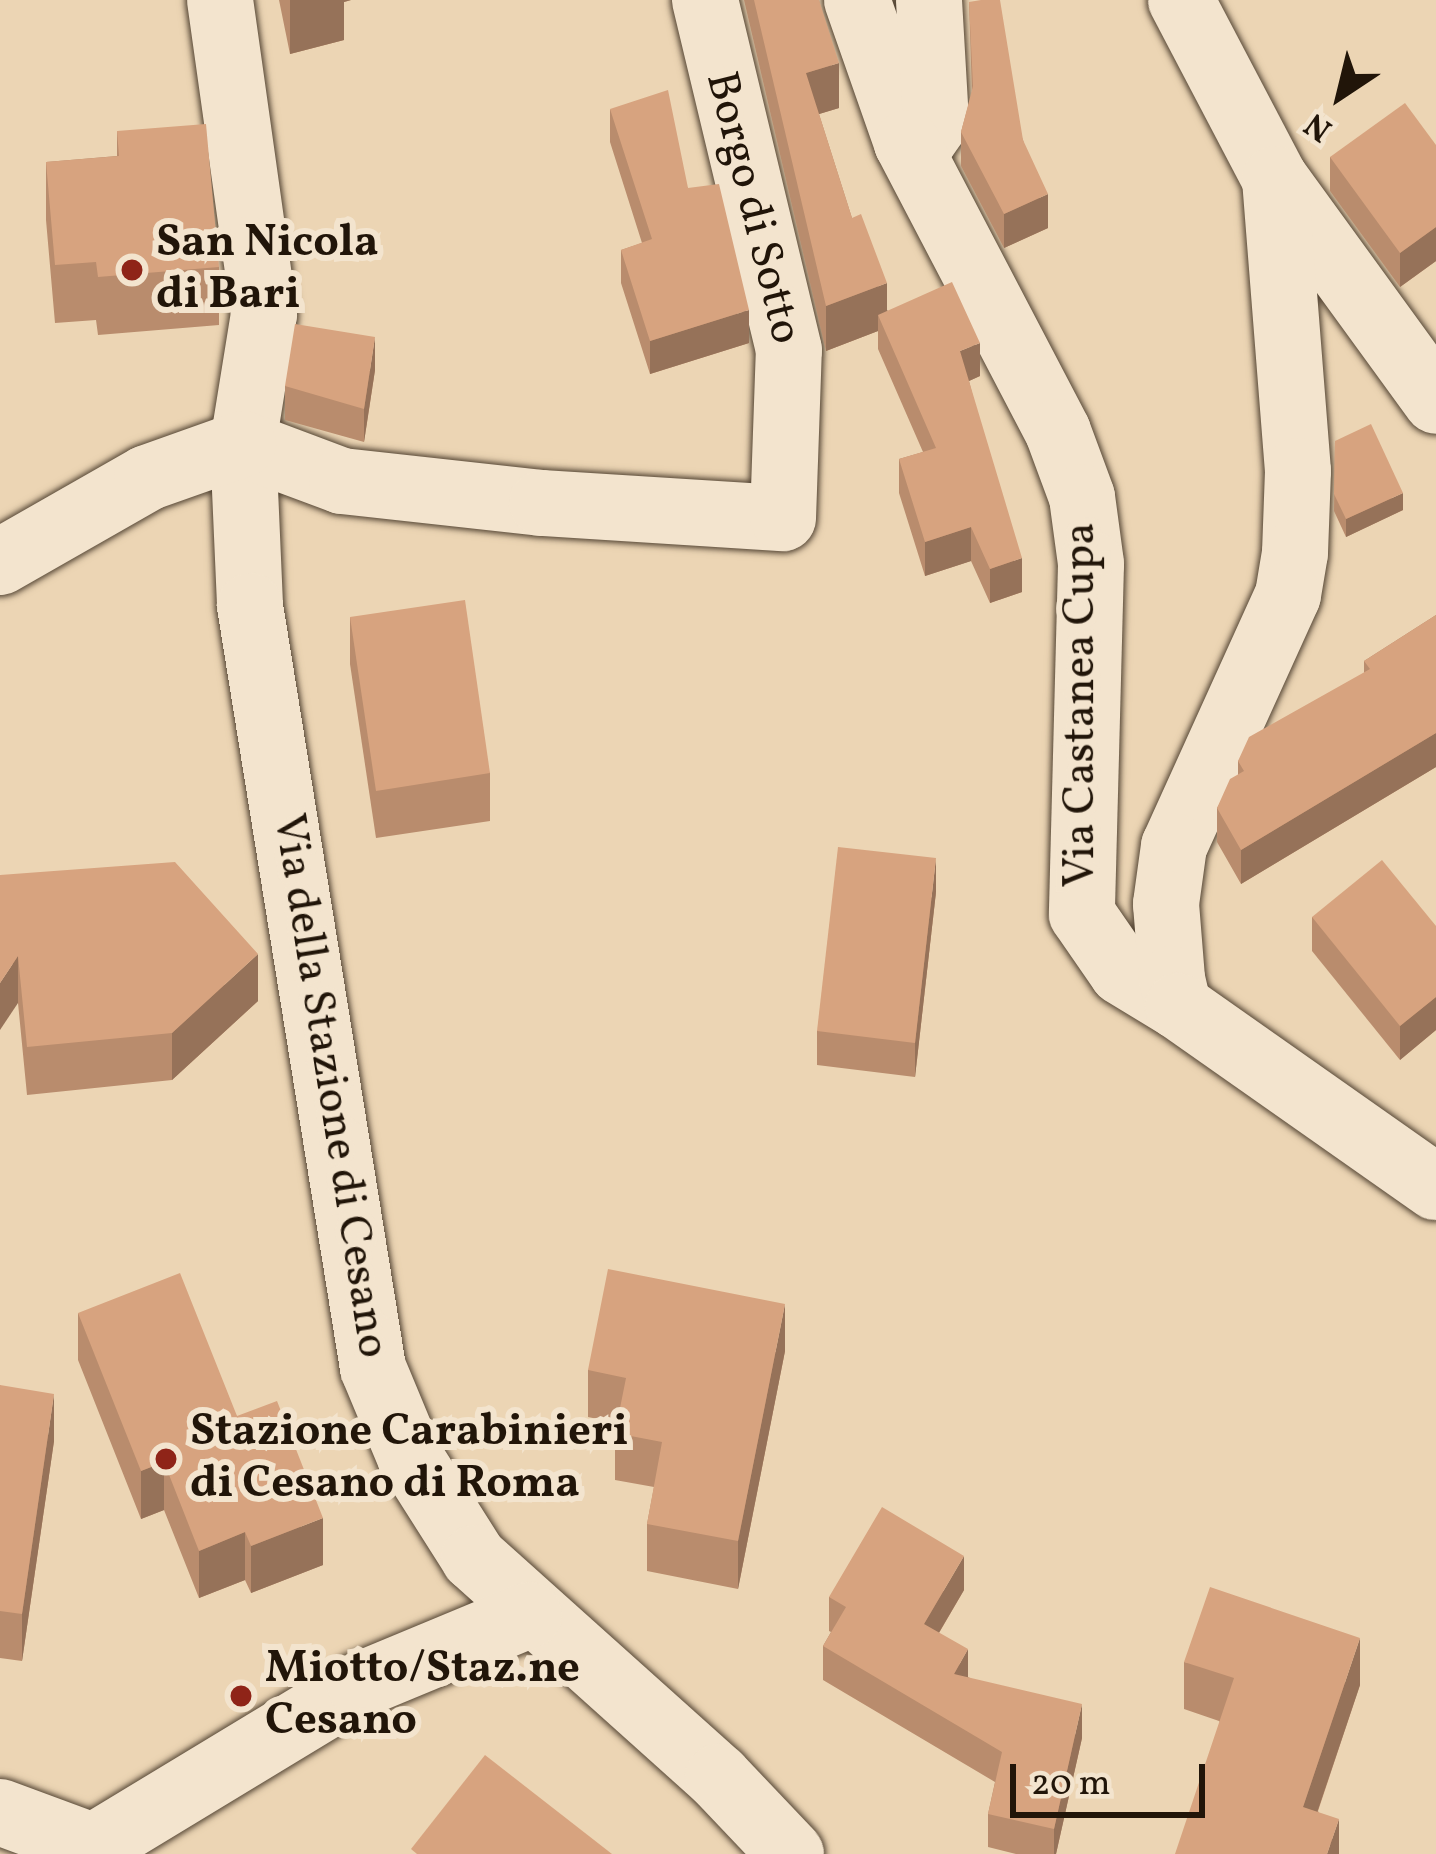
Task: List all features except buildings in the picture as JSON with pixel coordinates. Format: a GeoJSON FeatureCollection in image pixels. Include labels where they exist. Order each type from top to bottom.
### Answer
{"type":"FeatureCollection","features":[{"type":"Feature","properties":{"kind":"street","name":"Via della Stazione di Cesano"},"geometry":{"type":"LineString","coordinates":[[220,0],[262,282],[243,444],[250,606],[361,1319],[392,1420],[431,1498],[529,1615],[690,1750],[791,1854]]}},
{"type":"Feature","properties":{"kind":"street","name":"Via Castanea Cupa"},"geometry":{"type":"LineString","coordinates":[[856,0],[907,143],[1058,432],[1089,531],[1082,914],[1101,952],[1436,1186]]}},
{"type":"Feature","properties":{"kind":"street"},"geometry":{"type":"LineString","coordinates":[[907,143],[924,139],[936,122],[929,0]]}},
{"type":"Feature","properties":{"kind":"street"},"geometry":{"type":"LineString","coordinates":[[1181,0],[1276,179],[1436,401]]}},
{"type":"Feature","properties":{"kind":"street","name":"Borgo di Sotto"},"geometry":{"type":"LineString","coordinates":[[243,444],[342,481],[783,518],[789,350],[694,7]]}},
{"type":"Feature","properties":{"kind":"street"},"geometry":{"type":"LineString","coordinates":[[1178,1006],[1166,904],[1174,846],[1288,595],[1295,553],[1298,471],[1276,179]]}},
{"type":"Feature","properties":{"kind":"street"},"geometry":{"type":"LineString","coordinates":[[0,562],[147,478],[243,444]]}},
{"type":"Feature","properties":{"kind":"street"},"geometry":{"type":"LineString","coordinates":[[0,1812],[86,1850],[360,1685],[529,1615]]}},
{"type":"Feature","properties":{"kind":"place","name":"San Nicola di Bari"},"geometry":{"type":"Point","coordinates":[132,270]}},
{"type":"Feature","properties":{"kind":"place","name":"Stazione Carabinieri di Cesano di Roma"},"geometry":{"type":"Point","coordinates":[166,1459]}},
{"type":"Feature","properties":{"kind":"place","name":"Miotto/Staz.ne Cesano"},"geometry":{"type":"Point","coordinates":[241,1696]}}]}
